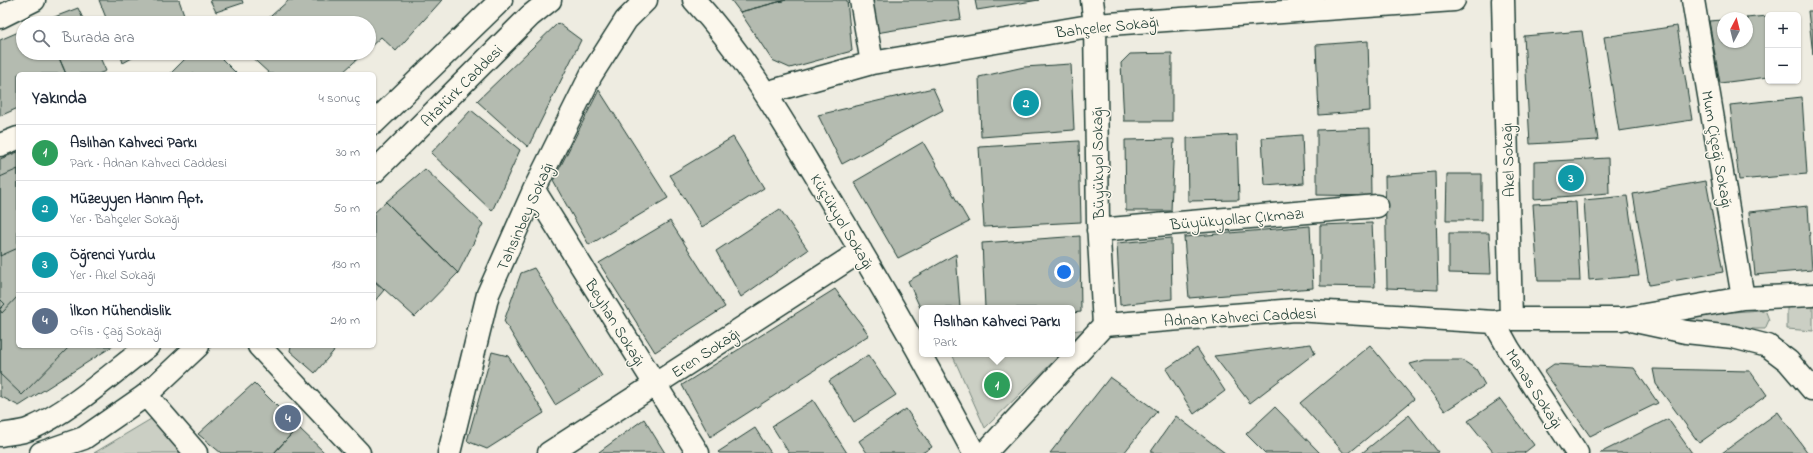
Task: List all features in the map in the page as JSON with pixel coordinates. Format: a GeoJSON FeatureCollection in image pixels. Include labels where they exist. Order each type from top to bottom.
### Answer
{"type":"FeatureCollection","features":[{"type":"Feature","properties":{"kind":"street"},"geometry":{"type":"LineString","coordinates":[[0,17],[34,0]]}},
{"type":"Feature","properties":{"kind":"street","name":"Atatürk Caddesi"},"geometry":{"type":"LineString","coordinates":[[376,121],[501,0]]}},
{"type":"Feature","properties":{"kind":"street","name":"Atatürk Caddesi"},"geometry":{"type":"LineString","coordinates":[[376,170],[530,16],[550,0]]}},
{"type":"Feature","properties":{"kind":"street","name":"Tahsinbey Sokağı"},"geometry":{"type":"LineString","coordinates":[[449,453],[488,294],[534,190],[591,75],[626,20],[646,0]]}},
{"type":"Feature","properties":{"kind":"street","name":"Küçükyol Sokağı"},"geometry":{"type":"LineString","coordinates":[[694,0],[717,25],[766,93],[861,251],[919,352]]}},
{"type":"Feature","properties":{"kind":"street"},"geometry":{"type":"LineString","coordinates":[[861,0],[872,63]]}},
{"type":"Feature","properties":{"kind":"street","name":"Büyükyol Sokağı"},"geometry":{"type":"LineString","coordinates":[[1092,0],[1095,25],[1098,230],[1104,325]]}},
{"type":"Feature","properties":{"kind":"street","name":"Bahçeler Sokağı"},"geometry":{"type":"LineString","coordinates":[[766,93],[872,63],[1095,25],[1454,0]]}},
{"type":"Feature","properties":{"kind":"street","name":"Akel Sokağı"},"geometry":{"type":"LineString","coordinates":[[1503,0],[1503,321]]}},
{"type":"Feature","properties":{"kind":"street","name":"Mum Çiçeği Sokağı"},"geometry":{"type":"LineString","coordinates":[[1694,0],[1744,298]]}},
{"type":"Feature","properties":{"kind":"street"},"geometry":{"type":"LineString","coordinates":[[0,144],[16,139]]}},
{"type":"Feature","properties":{"kind":"street","name":"Beyhan Sokağı"},"geometry":{"type":"LineString","coordinates":[[534,190],[698,453]]}},
{"type":"Feature","properties":{"kind":"street","name":"Büyükyollar Çıkmazı"},"geometry":{"type":"LineString","coordinates":[[1098,230],[1377,206]]}},
{"type":"Feature","properties":{"kind":"street","name":"Eren Sokağı"},"geometry":{"type":"LineString","coordinates":[[549,453],[861,251]]}},
{"type":"Feature","properties":{"kind":"street","name":"Adnan Kahveci Caddesi"},"geometry":{"type":"LineString","coordinates":[[1104,325],[1295,310],[1503,321],[1622,319],[1744,298],[1813,295]]}},
{"type":"Feature","properties":{"kind":"street","name":"Adnan Kahveci Caddesi"},"geometry":{"type":"LineString","coordinates":[[1622,319],[1686,332],[1733,338],[1768,346],[1788,361],[1813,389]]}},
{"type":"Feature","properties":{"kind":"street","name":"Manas Sokağı"},"geometry":{"type":"LineString","coordinates":[[1503,321],[1509,348],[1578,453]]}},
{"type":"Feature","properties":{"kind":"street"},"geometry":{"type":"LineString","coordinates":[[1075,356],[1104,325]]}},
{"type":"Feature","properties":{"kind":"street"},"geometry":{"type":"LineString","coordinates":[[0,435],[29,430],[78,400],[145,348]]}},
{"type":"Feature","properties":{"kind":"street"},"geometry":{"type":"LineString","coordinates":[[40,453],[84,438],[146,395],[196,348]]}},
{"type":"Feature","properties":{"kind":"street"},"geometry":{"type":"LineString","coordinates":[[261,348],[359,453]]}},
{"type":"Feature","properties":{"kind":"street","name":"Küçükyol Sokağı"},"geometry":{"type":"LineString","coordinates":[[922,357],[974,453]]}},
{"type":"Feature","properties":{"kind":"street"},"geometry":{"type":"LineString","coordinates":[[985,453],[1074,357]]}},
{"type":"Feature","properties":{"kind":"street"},"geometry":{"type":"LineString","coordinates":[[146,395],[196,453]]}},
{"type":"Feature","properties":{"kind":"street"},"geometry":{"type":"LineString","coordinates":[[0,426],[29,430]]}},
{"type":"Feature","properties":{"kind":"shaded area"},"geometry":{"type":"Polygon","coordinates":[[[1809,303],[1813,304],[1813,331],[1787,329],[1787,308],[1809,303]]]}},
{"type":"Feature","properties":{"kind":"shaded area"},"geometry":{"type":"Polygon","coordinates":[[[1761,310],[1766,312],[1769,320],[1765,329],[1686,323],[1693,315],[1761,310]]]}},
{"type":"Feature","properties":{"kind":"shaded area"},"geometry":{"type":"Polygon","coordinates":[[[1087,329],[1075,341],[1075,331],[1087,329]]]}},
{"type":"Feature","properties":{"kind":"shaded area"},"geometry":{"type":"Polygon","coordinates":[[[953,357],[1058,357],[985,428],[953,357]]]}},
{"type":"Feature","properties":{"kind":"shaded area"},"geometry":{"type":"Polygon","coordinates":[[[151,419],[184,448],[178,453],[94,453],[151,419]]]}},
{"type":"Feature","properties":{"kind":"building"},"geometry":{"type":"Polygon","coordinates":[[[99,0],[179,0],[185,16],[105,16],[99,0]]]}},
{"type":"Feature","properties":{"kind":"building"},"geometry":{"type":"Polygon","coordinates":[[[210,0],[242,0],[243,3],[216,12],[210,0]]]}},
{"type":"Feature","properties":{"kind":"building"},"geometry":{"type":"Polygon","coordinates":[[[289,0],[442,0],[396,51],[381,37],[376,42],[376,16],[271,16],[289,0]]]}},
{"type":"Feature","properties":{"kind":"building"},"geometry":{"type":"Polygon","coordinates":[[[731,0],[786,0],[740,12],[731,0]]]}},
{"type":"Feature","properties":{"kind":"building"},"geometry":{"type":"Polygon","coordinates":[[[786,0],[847,0],[852,51],[790,68],[772,60],[740,12],[786,0]]]}},
{"type":"Feature","properties":{"kind":"building"},"geometry":{"type":"Polygon","coordinates":[[[871,0],[958,0],[961,19],[876,33],[871,0]]]}},
{"type":"Feature","properties":{"kind":"building"},"geometry":{"type":"Polygon","coordinates":[[[975,0],[1039,0],[977,10],[975,0]]]}},
{"type":"Feature","properties":{"kind":"building"},"geometry":{"type":"Polygon","coordinates":[[[78,8],[82,16],[57,16],[78,8]]]}},
{"type":"Feature","properties":{"kind":"building"},"geometry":{"type":"Polygon","coordinates":[[[1808,11],[1813,11],[1813,55],[1808,11]]]}},
{"type":"Feature","properties":{"kind":"building"},"geometry":{"type":"Polygon","coordinates":[[[1765,16],[1765,77],[1720,83],[1709,21],[1717,20],[1717,48],[1753,48],[1753,17],[1765,16]]]}},
{"type":"Feature","properties":{"kind":"building"},"geometry":{"type":"Polygon","coordinates":[[[558,23],[581,40],[528,147],[477,101],[558,23]]]}},
{"type":"Feature","properties":{"kind":"building"},"geometry":{"type":"Polygon","coordinates":[[[1677,26],[1692,120],[1619,131],[1604,37],[1677,26]]]}},
{"type":"Feature","properties":{"kind":"building"},"geometry":{"type":"Polygon","coordinates":[[[1582,31],[1598,140],[1530,144],[1524,36],[1582,31]]]}},
{"type":"Feature","properties":{"kind":"building"},"geometry":{"type":"Polygon","coordinates":[[[16,33],[16,60],[60,60],[65,72],[16,72],[16,109],[0,116],[0,40],[16,33]]]}},
{"type":"Feature","properties":{"kind":"building"},"geometry":{"type":"Polygon","coordinates":[[[1368,41],[1370,111],[1319,115],[1316,45],[1368,41]]]}},
{"type":"Feature","properties":{"kind":"building"},"geometry":{"type":"Polygon","coordinates":[[[1172,53],[1172,121],[1124,121],[1121,63],[1130,54],[1172,53]]]}},
{"type":"Feature","properties":{"kind":"building"},"geometry":{"type":"Polygon","coordinates":[[[60,60],[101,60],[106,71],[103,72],[65,72],[60,60]]]}},
{"type":"Feature","properties":{"kind":"building"},"geometry":{"type":"Polygon","coordinates":[[[184,60],[223,60],[235,72],[172,72],[184,60]]]}},
{"type":"Feature","properties":{"kind":"building"},"geometry":{"type":"Polygon","coordinates":[[[255,60],[356,60],[343,72],[268,72],[255,60]]]}},
{"type":"Feature","properties":{"kind":"building"},"geometry":{"type":"Polygon","coordinates":[[[1071,64],[1074,130],[981,137],[979,77],[1024,67],[1071,64]]]}},
{"type":"Feature","properties":{"kind":"building"},"geometry":{"type":"Polygon","coordinates":[[[933,88],[943,110],[842,164],[818,115],[933,88]]]}},
{"type":"Feature","properties":{"kind":"building"},"geometry":{"type":"Polygon","coordinates":[[[599,90],[668,198],[589,245],[553,181],[599,90]]]}},
{"type":"Feature","properties":{"kind":"building"},"geometry":{"type":"Polygon","coordinates":[[[1802,97],[1807,174],[1739,180],[1730,105],[1802,97]]]}},
{"type":"Feature","properties":{"kind":"building"},"geometry":{"type":"Polygon","coordinates":[[[471,110],[520,150],[492,211],[431,153],[471,110]]]}},
{"type":"Feature","properties":{"kind":"building"},"geometry":{"type":"Polygon","coordinates":[[[1370,128],[1371,196],[1317,195],[1317,130],[1370,128]]]}},
{"type":"Feature","properties":{"kind":"building"},"geometry":{"type":"Polygon","coordinates":[[[1237,135],[1239,200],[1188,201],[1187,138],[1237,135]]]}},
{"type":"Feature","properties":{"kind":"building"},"geometry":{"type":"Polygon","coordinates":[[[1302,135],[1304,183],[1265,186],[1262,138],[1302,135]]]}},
{"type":"Feature","properties":{"kind":"building"},"geometry":{"type":"Polygon","coordinates":[[[733,137],[764,188],[702,227],[670,175],[733,137]]]}},
{"type":"Feature","properties":{"kind":"building"},"geometry":{"type":"Polygon","coordinates":[[[1174,139],[1171,211],[1126,211],[1125,140],[1174,139]]]}},
{"type":"Feature","properties":{"kind":"building"},"geometry":{"type":"Polygon","coordinates":[[[1079,141],[1081,222],[984,227],[979,147],[1079,141]]]}},
{"type":"Feature","properties":{"kind":"building"},"geometry":{"type":"Polygon","coordinates":[[[923,142],[969,222],[898,258],[854,182],[923,142]]]}},
{"type":"Feature","properties":{"kind":"building"},"geometry":{"type":"Polygon","coordinates":[[[16,153],[16,348],[110,348],[19,406],[0,396],[0,159],[16,153]]]}},
{"type":"Feature","properties":{"kind":"building"},"geometry":{"type":"Polygon","coordinates":[[[1608,158],[1609,193],[1534,199],[1534,162],[1608,158]]]}},
{"type":"Feature","properties":{"kind":"building"},"geometry":{"type":"Polygon","coordinates":[[[425,169],[483,224],[458,273],[386,202],[425,169]]]}},
{"type":"Feature","properties":{"kind":"building"},"geometry":{"type":"Polygon","coordinates":[[[16,170],[16,249],[0,256],[0,177],[16,170]]]}},
{"type":"Feature","properties":{"kind":"building"},"geometry":{"type":"Polygon","coordinates":[[[1435,172],[1438,290],[1387,288],[1385,176],[1435,172]]]}},
{"type":"Feature","properties":{"kind":"building"},"geometry":{"type":"Polygon","coordinates":[[[1447,174],[1482,174],[1482,220],[1446,220],[1447,174]]]}},
{"type":"Feature","properties":{"kind":"building"},"geometry":{"type":"Polygon","coordinates":[[[1706,181],[1723,272],[1649,285],[1633,194],[1706,181]]]}},
{"type":"Feature","properties":{"kind":"building"},"geometry":{"type":"Polygon","coordinates":[[[1627,196],[1639,276],[1589,280],[1584,200],[1627,196]]]}},
{"type":"Feature","properties":{"kind":"building"},"geometry":{"type":"Polygon","coordinates":[[[386,202],[458,273],[415,317],[376,282],[376,211],[386,202]]]}},
{"type":"Feature","properties":{"kind":"building"},"geometry":{"type":"Polygon","coordinates":[[[1576,202],[1580,281],[1538,281],[1533,204],[1576,202]]]}},
{"type":"Feature","properties":{"kind":"building"},"geometry":{"type":"Polygon","coordinates":[[[1808,206],[1812,270],[1755,275],[1749,212],[1808,206]]]}},
{"type":"Feature","properties":{"kind":"building"},"geometry":{"type":"Polygon","coordinates":[[[780,209],[808,250],[741,297],[716,251],[780,209]]]}},
{"type":"Feature","properties":{"kind":"building"},"geometry":{"type":"Polygon","coordinates":[[[670,221],[725,307],[655,352],[599,263],[670,221]]]}},
{"type":"Feature","properties":{"kind":"building"},"geometry":{"type":"Polygon","coordinates":[[[1372,223],[1375,287],[1320,286],[1320,225],[1372,223]]]}},
{"type":"Feature","properties":{"kind":"building"},"geometry":{"type":"Polygon","coordinates":[[[1310,226],[1313,288],[1189,298],[1184,237],[1310,226]]]}},
{"type":"Feature","properties":{"kind":"building"},"geometry":{"type":"Polygon","coordinates":[[[1449,233],[1489,233],[1491,274],[1449,273],[1449,233]]]}},
{"type":"Feature","properties":{"kind":"building"},"geometry":{"type":"Polygon","coordinates":[[[1080,236],[1081,312],[1075,313],[1075,305],[985,305],[982,243],[1080,236]]]}},
{"type":"Feature","properties":{"kind":"building"},"geometry":{"type":"Polygon","coordinates":[[[1171,238],[1172,299],[1120,305],[1117,243],[1171,238]]]}},
{"type":"Feature","properties":{"kind":"building"},"geometry":{"type":"Polygon","coordinates":[[[956,254],[960,305],[919,305],[908,281],[956,254]]]}},
{"type":"Feature","properties":{"kind":"building"},"geometry":{"type":"Polygon","coordinates":[[[534,268],[602,376],[555,405],[504,321],[521,273],[534,268]]]}},
{"type":"Feature","properties":{"kind":"building"},"geometry":{"type":"Polygon","coordinates":[[[376,283],[384,290],[376,300],[376,283]]]}},
{"type":"Feature","properties":{"kind":"building"},"geometry":{"type":"Polygon","coordinates":[[[835,289],[869,335],[710,437],[682,385],[835,289]]]}},
{"type":"Feature","properties":{"kind":"building"},"geometry":{"type":"Polygon","coordinates":[[[16,298],[16,348],[68,348],[22,395],[0,374],[0,310],[2,313],[16,298]]]}},
{"type":"Feature","properties":{"kind":"building"},"geometry":{"type":"Polygon","coordinates":[[[0,299],[5,304],[0,309],[0,299]]]}},
{"type":"Feature","properties":{"kind":"building"},"geometry":{"type":"Polygon","coordinates":[[[1311,344],[1315,353],[1250,403],[1214,356],[1311,344]]]}},
{"type":"Feature","properties":{"kind":"building"},"geometry":{"type":"Polygon","coordinates":[[[1370,345],[1414,399],[1349,453],[1344,453],[1300,403],[1370,345]]]}},
{"type":"Feature","properties":{"kind":"building"},"geometry":{"type":"Polygon","coordinates":[[[291,348],[336,348],[315,373],[290,351],[291,348]]]}},
{"type":"Feature","properties":{"kind":"building"},"geometry":{"type":"Polygon","coordinates":[[[1197,348],[1225,391],[1194,414],[1166,369],[1197,348]]]}},
{"type":"Feature","properties":{"kind":"building"},"geometry":{"type":"Polygon","coordinates":[[[492,352],[508,356],[544,413],[487,449],[467,441],[492,352]]]}},
{"type":"Feature","properties":{"kind":"building"},"geometry":{"type":"Polygon","coordinates":[[[868,355],[896,395],[854,422],[829,381],[868,355]]]}},
{"type":"Feature","properties":{"kind":"building"},"geometry":{"type":"Polygon","coordinates":[[[1425,360],[1462,360],[1476,369],[1485,385],[1445,411],[1410,364],[1425,360]]]}},
{"type":"Feature","properties":{"kind":"building"},"geometry":{"type":"Polygon","coordinates":[[[1554,364],[1634,368],[1658,403],[1590,436],[1544,371],[1554,364]]]}},
{"type":"Feature","properties":{"kind":"building"},"geometry":{"type":"Polygon","coordinates":[[[1653,369],[1750,371],[1767,395],[1699,443],[1656,384],[1653,369]]]}},
{"type":"Feature","properties":{"kind":"building"},"geometry":{"type":"Polygon","coordinates":[[[1110,377],[1157,411],[1124,453],[1050,453],[1110,377]]]}},
{"type":"Feature","properties":{"kind":"building"},"geometry":{"type":"Polygon","coordinates":[[[254,383],[298,427],[274,453],[221,453],[198,434],[254,383]]]}},
{"type":"Feature","properties":{"kind":"building"},"geometry":{"type":"Polygon","coordinates":[[[1500,399],[1534,445],[1524,453],[1494,453],[1468,421],[1500,399]]]}},
{"type":"Feature","properties":{"kind":"building"},"geometry":{"type":"Polygon","coordinates":[[[813,400],[847,453],[789,453],[772,426],[813,400]]]}},
{"type":"Feature","properties":{"kind":"building"},"geometry":{"type":"Polygon","coordinates":[[[1275,407],[1320,453],[1265,453],[1246,434],[1275,407]]]}},
{"type":"Feature","properties":{"kind":"building"},"geometry":{"type":"Polygon","coordinates":[[[906,409],[932,447],[922,453],[867,453],[859,441],[906,409]]]}},
{"type":"Feature","properties":{"kind":"building"},"geometry":{"type":"Polygon","coordinates":[[[1778,412],[1808,453],[1722,453],[1778,412]]]}},
{"type":"Feature","properties":{"kind":"building"},"geometry":{"type":"Polygon","coordinates":[[[1409,415],[1438,452],[1362,453],[1409,415]]]}},
{"type":"Feature","properties":{"kind":"building"},"geometry":{"type":"Polygon","coordinates":[[[1176,416],[1225,453],[1150,453],[1176,416]]]}},
{"type":"Feature","properties":{"kind":"building"},"geometry":{"type":"Polygon","coordinates":[[[644,419],[665,453],[599,453],[599,452],[644,419]]]}},
{"type":"Feature","properties":{"kind":"building"},"geometry":{"type":"Polygon","coordinates":[[[1668,419],[1692,453],[1600,453],[1668,419]]]}},
{"type":"Feature","properties":{"kind":"building"},"geometry":{"type":"Polygon","coordinates":[[[298,427],[325,453],[274,453],[298,427]]]}},
{"type":"Feature","properties":{"kind":"building"},"geometry":{"type":"Polygon","coordinates":[[[755,428],[771,453],[718,452],[755,428]]]}},
{"type":"Feature","properties":{"kind":"place","name":"Müzeyyen Hanım Apt."},"geometry":{"type":"Point","coordinates":[1026,103]}},
{"type":"Feature","properties":{"kind":"place","name":"Öğrenci Yurdu"},"geometry":{"type":"Point","coordinates":[1571,178]}},
{"type":"Feature","properties":{"kind":"place","name":"Aslıhan Kahveci Parkı"},"geometry":{"type":"Point","coordinates":[997,385]}},
{"type":"Feature","properties":{"kind":"place","name":"İlkon Mühendislik"},"geometry":{"type":"Point","coordinates":[288,418]}}]}
